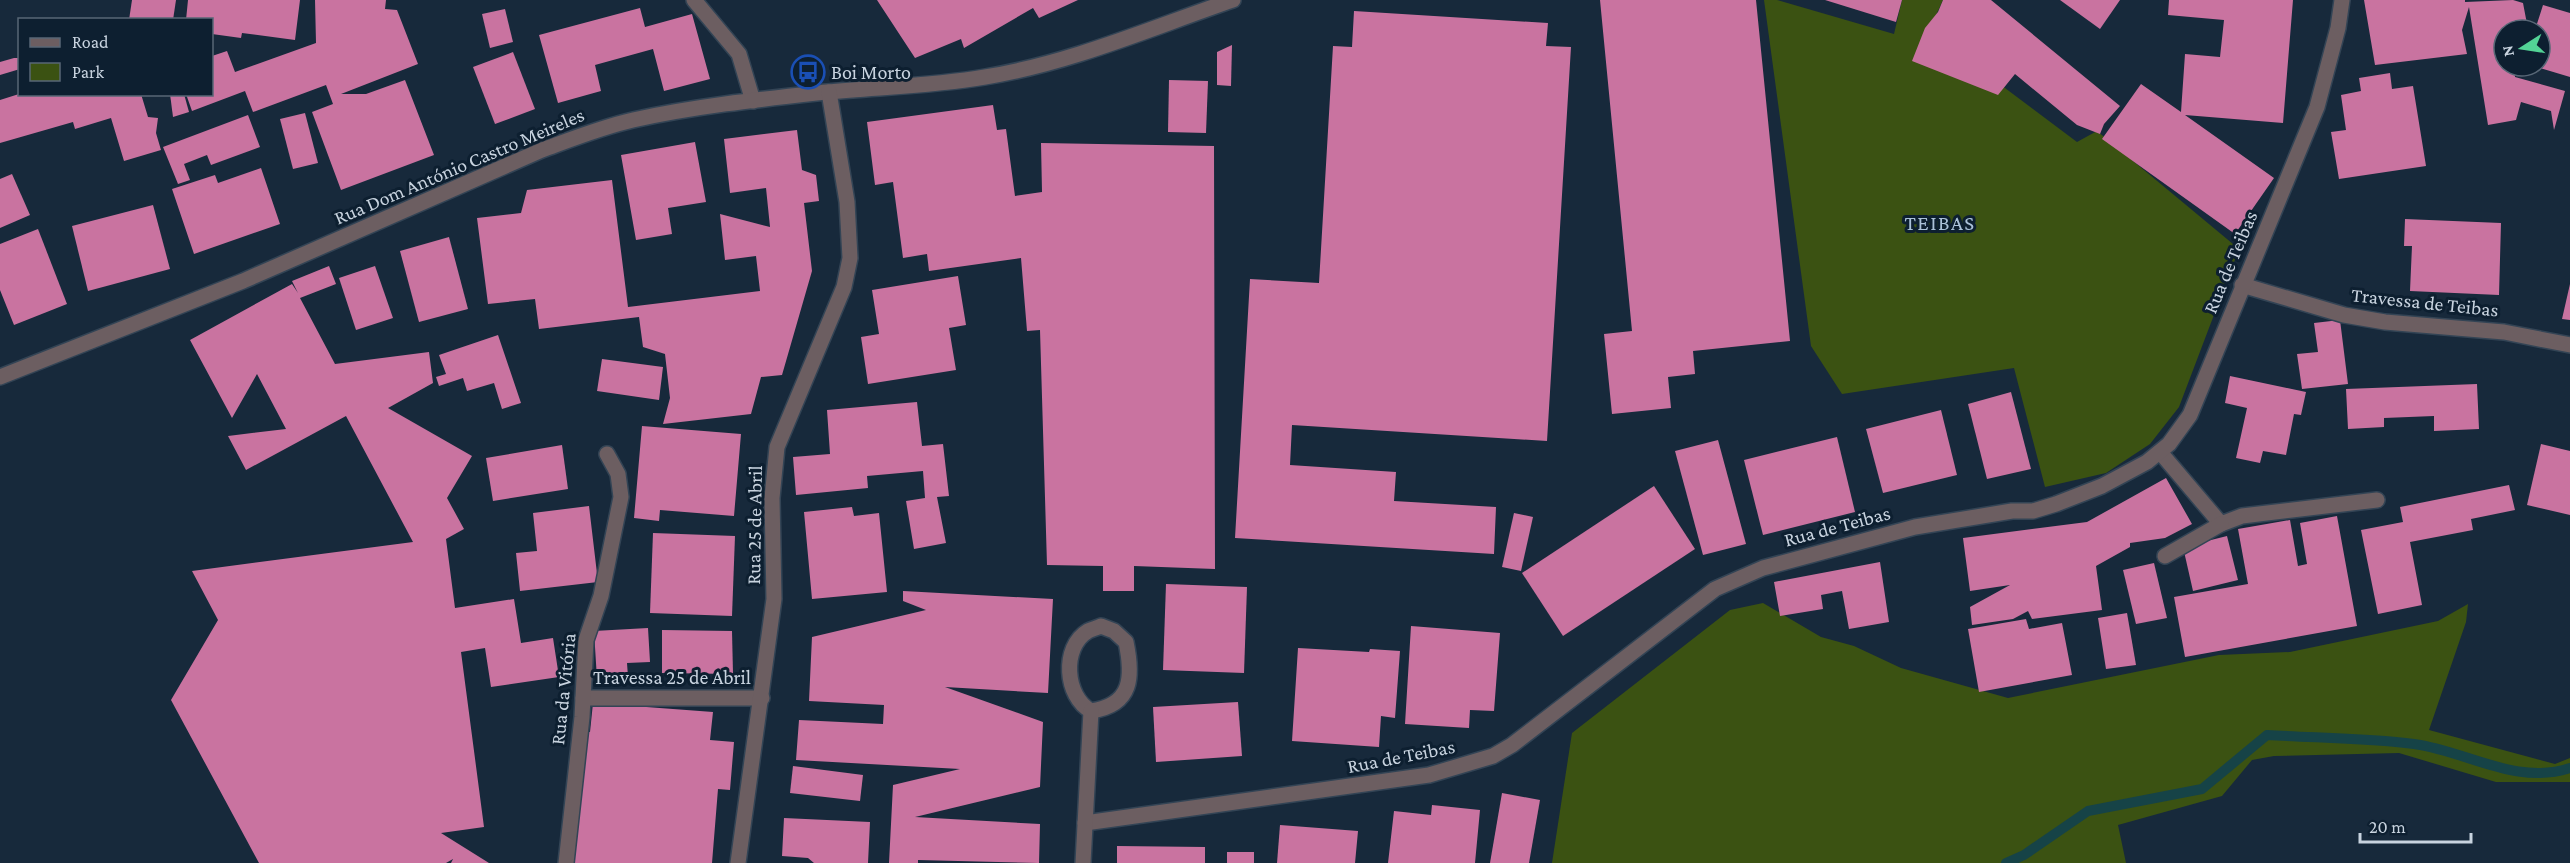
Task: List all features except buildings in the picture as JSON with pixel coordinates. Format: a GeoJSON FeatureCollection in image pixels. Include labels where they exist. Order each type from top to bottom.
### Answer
{"type":"FeatureCollection","features":[{"type":"Feature","properties":{"kind":"street"},"geometry":{"type":"LineString","coordinates":[[694,0],[739,54],[753,101]]}},
{"type":"Feature","properties":{"kind":"street","name":"Rua Dom António Castro Meireles"},"geometry":{"type":"LineString","coordinates":[[0,377],[243,281],[542,150],[586,134],[633,120],[753,101],[829,92],[938,84],[1063,60],[1233,0]]}},
{"type":"Feature","properties":{"kind":"street","name":"Rua de Teibas"},"geometry":{"type":"LineString","coordinates":[[1085,823],[1429,775],[1470,764],[1512,745],[1659,630],[1715,589],[1734,580],[1763,568],[1915,527],[2012,510],[2033,511],[2102,486],[2147,462],[2169,444],[2190,415],[2317,107],[2338,28],[2342,0]]}},
{"type":"Feature","properties":{"kind":"street","name":"Rua 25 de Abril"},"geometry":{"type":"LineString","coordinates":[[738,863],[774,599],[772,498],[777,447],[844,287],[850,258],[847,202],[829,92]]}},
{"type":"Feature","properties":{"kind":"street","name":"Travessa de Teibas"},"geometry":{"type":"LineString","coordinates":[[2242,285],[2344,315],[2385,322],[2504,332],[2570,345]]}},
{"type":"Feature","properties":{"kind":"street"},"geometry":{"type":"LineString","coordinates":[[2160,452],[2221,524]]}},
{"type":"Feature","properties":{"kind":"street","name":"Rua da Vitória"},"geometry":{"type":"LineString","coordinates":[[566,863],[583,698],[586,639],[601,596],[621,497],[618,474],[608,454]]}},
{"type":"Feature","properties":{"kind":"street"},"geometry":{"type":"LineString","coordinates":[[2165,556],[2221,524],[2242,516],[2377,500]]}},
{"type":"Feature","properties":{"kind":"street"},"geometry":{"type":"LineString","coordinates":[[1101,626],[1114,631],[1126,642],[1130,675],[1128,688],[1122,698],[1111,706],[1091,711],[1083,706],[1072,686],[1071,658],[1077,643],[1086,632],[1101,626]]}},
{"type":"Feature","properties":{"kind":"street","name":"Travessa 25 de Abril"},"geometry":{"type":"LineString","coordinates":[[583,698],[762,698]]}},
{"type":"Feature","properties":{"kind":"street"},"geometry":{"type":"LineString","coordinates":[[1083,863],[1091,711]]}},
{"type":"Feature","properties":{"kind":"green space"},"geometry":{"type":"Polygon","coordinates":[[[1764,0],[1777,0],[1894,34],[1902,0],[1943,0],[1924,41],[2001,85],[2077,142],[2097,131],[2239,249],[2179,407],[2150,444],[2106,473],[2045,487],[2014,368],[1842,394],[1811,346],[1764,0]]]}},
{"type":"Feature","properties":{"kind":"green space"},"geometry":{"type":"Polygon","coordinates":[[[1763,603],[1821,637],[1854,646],[1901,668],[2008,698],[2219,655],[2290,652],[2438,621],[2468,604],[2466,622],[2429,730],[2555,764],[2570,758],[2570,782],[2496,782],[2399,753],[2274,756],[2252,760],[2222,796],[2118,825],[2126,863],[1552,863],[1572,733],[1730,610],[1763,603]]]}},
{"type":"Feature","properties":{"kind":"waterway"},"geometry":{"type":"LineString","coordinates":[[2006,863],[2024,855],[2088,811],[2202,789],[2267,735],[2414,744],[2530,773],[2570,768]]}},
{"type":"Feature","properties":{"kind":"place","name":"Boi Morto"},"geometry":{"type":"Point","coordinates":[808,72]}},
{"type":"Feature","properties":{"kind":"district","name":"TEIBAS"},"geometry":{"type":"Point","coordinates":[1940,223]}}]}
